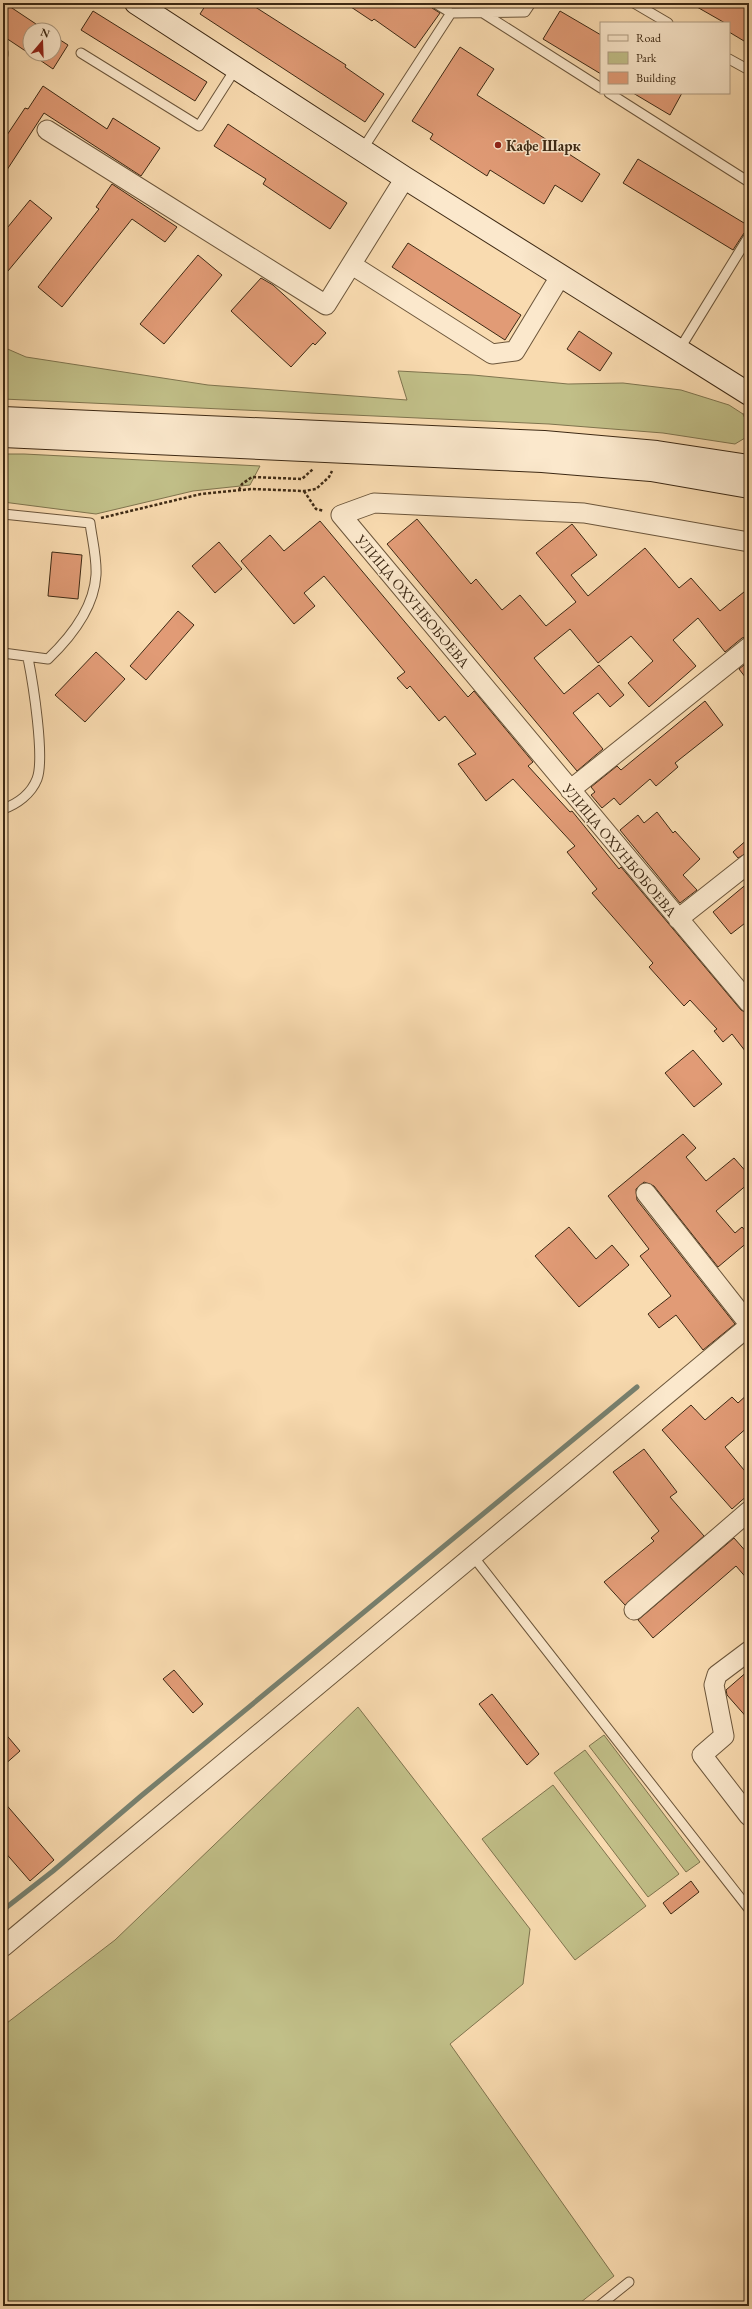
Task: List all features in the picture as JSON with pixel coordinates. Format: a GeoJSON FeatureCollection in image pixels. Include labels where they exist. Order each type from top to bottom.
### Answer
{"type":"FeatureCollection","features":[{"type":"Feature","properties":{"kind":"main road"},"geometry":{"type":"LineString","coordinates":[[136,3],[405,178],[749,394]]}},
{"type":"Feature","properties":{"kind":"main road"},"geometry":{"type":"LineString","coordinates":[[3,418],[544,442],[657,452],[749,476]]}},
{"type":"Feature","properties":{"kind":"main road"},"geometry":{"type":"LineString","coordinates":[[3,436],[542,461],[749,476]]}},
{"type":"Feature","properties":{"kind":"street"},"geometry":{"type":"LineString","coordinates":[[47,130],[326,305],[405,178]]}},
{"type":"Feature","properties":{"kind":"street"},"geometry":{"type":"LineString","coordinates":[[352,265],[492,354],[515,351],[561,275]]}},
{"type":"Feature","properties":{"kind":"street"},"geometry":{"type":"LineString","coordinates":[[342,515],[374,503],[584,513],[749,542]]}},
{"type":"Feature","properties":{"kind":"street","name":"УЛИЦА ОХУНБОБОЕВА"},"geometry":{"type":"LineString","coordinates":[[342,515],[749,1004]]}},
{"type":"Feature","properties":{"kind":"street"},"geometry":{"type":"LineString","coordinates":[[570,790],[749,647]]}},
{"type":"Feature","properties":{"kind":"street"},"geometry":{"type":"LineString","coordinates":[[678,919],[749,863]]}},
{"type":"Feature","properties":{"kind":"street"},"geometry":{"type":"LineString","coordinates":[[3,1947],[472,1554],[749,1325],[646,1193]]}},
{"type":"Feature","properties":{"kind":"street"},"geometry":{"type":"LineString","coordinates":[[634,1610],[749,1511]]}},
{"type":"Feature","properties":{"kind":"street"},"geometry":{"type":"LineString","coordinates":[[749,1651],[717,1675],[714,1685],[724,1736],[702,1755],[749,1816]]}},
{"type":"Feature","properties":{"kind":"lane"},"geometry":{"type":"LineString","coordinates":[[435,3],[451,13],[525,12],[531,3]]}},
{"type":"Feature","properties":{"kind":"lane"},"geometry":{"type":"LineString","coordinates":[[634,3],[666,22]]}},
{"type":"Feature","properties":{"kind":"lane"},"geometry":{"type":"LineString","coordinates":[[362,150],[451,13]]}},
{"type":"Feature","properties":{"kind":"lane"},"geometry":{"type":"LineString","coordinates":[[483,13],[600,87]]}},
{"type":"Feature","properties":{"kind":"lane"},"geometry":{"type":"LineString","coordinates":[[81,53],[199,126],[236,68]]}},
{"type":"Feature","properties":{"kind":"lane"},"geometry":{"type":"LineString","coordinates":[[730,60],[749,70]]}},
{"type":"Feature","properties":{"kind":"lane"},"geometry":{"type":"LineString","coordinates":[[611,94],[749,182]]}},
{"type":"Feature","properties":{"kind":"lane"},"geometry":{"type":"LineString","coordinates":[[679,350],[749,236]]}},
{"type":"Feature","properties":{"kind":"lane"},"geometry":{"type":"LineString","coordinates":[[3,514],[90,523],[96,574],[90,605],[64,644],[48,659],[28,658],[3,653]]}},
{"type":"Feature","properties":{"kind":"lane"},"geometry":{"type":"LineString","coordinates":[[3,809],[18,802],[27,794],[34,785],[39,771],[33,687],[28,658]]}},
{"type":"Feature","properties":{"kind":"lane"},"geometry":{"type":"LineString","coordinates":[[472,1554],[747,1903]]}},
{"type":"Feature","properties":{"kind":"lane"},"geometry":{"type":"LineString","coordinates":[[599,2306],[629,2282]]}},
{"type":"Feature","properties":{"kind":"path"},"geometry":{"type":"LineString","coordinates":[[238,491],[242,484],[252,477],[302,479],[311,473],[317,463]]}},
{"type":"Feature","properties":{"kind":"path"},"geometry":{"type":"LineString","coordinates":[[90,523],[110,514],[201,494],[238,491],[316,490],[329,477],[333,464]]}},
{"type":"Feature","properties":{"kind":"path"},"geometry":{"type":"LineString","coordinates":[[304,491],[316,508],[342,515]]}},
{"type":"Feature","properties":{"kind":"green space"},"geometry":{"type":"Polygon","coordinates":[[[3,347],[26,357],[208,385],[407,400],[398,371],[473,375],[568,384],[623,383],[681,390],[729,405],[743,414],[749,428],[745,438],[735,444],[663,433],[549,424],[3,399],[3,347]]]}},
{"type":"Feature","properties":{"kind":"green space"},"geometry":{"type":"Polygon","coordinates":[[[3,454],[260,466],[250,485],[193,491],[96,514],[3,502],[3,454]]]}},
{"type":"Feature","properties":{"kind":"green space"},"geometry":{"type":"Polygon","coordinates":[[[358,1707],[530,1929],[523,1984],[450,2044],[614,2276],[576,2306],[3,2306],[3,2026],[115,1940],[358,1707]]]}},
{"type":"Feature","properties":{"kind":"green space"},"geometry":{"type":"Polygon","coordinates":[[[604,1735],[700,1862],[686,1872],[589,1746],[604,1735]]]}},
{"type":"Feature","properties":{"kind":"green space"},"geometry":{"type":"Polygon","coordinates":[[[585,1750],[679,1874],[648,1897],[554,1773],[585,1750]]]}},
{"type":"Feature","properties":{"kind":"green space"},"geometry":{"type":"Polygon","coordinates":[[[553,1785],[646,1906],[575,1960],[482,1839],[553,1785]]]}},
{"type":"Feature","properties":{"kind":"building"},"geometry":{"type":"Polygon","coordinates":[[[207,3],[249,3],[346,65],[345,67],[384,94],[365,122],[200,14],[207,3]]]}},
{"type":"Feature","properties":{"kind":"building"},"geometry":{"type":"Polygon","coordinates":[[[345,3],[429,3],[432,8],[440,13],[415,48],[374,19],[372,21],[345,3]]]}},
{"type":"Feature","properties":{"kind":"building"},"geometry":{"type":"Polygon","coordinates":[[[690,3],[741,3],[749,8],[749,44],[730,33],[730,22],[723,22],[690,3]]]}},
{"type":"Feature","properties":{"kind":"building"},"geometry":{"type":"Polygon","coordinates":[[[9,6],[33,22],[22,22],[22,49],[3,36],[3,16],[9,6]]]}},
{"type":"Feature","properties":{"kind":"building"},"geometry":{"type":"Polygon","coordinates":[[[93,11],[207,82],[195,101],[81,30],[93,11]]]}},
{"type":"Feature","properties":{"kind":"building"},"geometry":{"type":"Polygon","coordinates":[[[560,11],[600,34],[600,73],[543,39],[560,11]]]}},
{"type":"Feature","properties":{"kind":"building"},"geometry":{"type":"Polygon","coordinates":[[[62,41],[68,45],[62,55],[62,41]]]}},
{"type":"Feature","properties":{"kind":"building"},"geometry":{"type":"Polygon","coordinates":[[[460,47],[494,69],[477,95],[600,174],[582,202],[555,185],[544,204],[490,170],[487,176],[430,139],[433,134],[412,121],[460,47]]]}},
{"type":"Feature","properties":{"kind":"building"},"geometry":{"type":"Polygon","coordinates":[[[43,62],[57,62],[53,69],[43,62]]]}},
{"type":"Feature","properties":{"kind":"building"},"geometry":{"type":"Polygon","coordinates":[[[43,86],[107,129],[113,118],[160,148],[141,176],[44,113],[3,176],[3,141],[25,108],[28,109],[43,86]]]}},
{"type":"Feature","properties":{"kind":"building"},"geometry":{"type":"Polygon","coordinates":[[[635,94],[681,94],[670,115],[635,94]]]}},
{"type":"Feature","properties":{"kind":"building"},"geometry":{"type":"Polygon","coordinates":[[[228,124],[347,203],[330,229],[263,184],[266,179],[214,146],[228,124]]]}},
{"type":"Feature","properties":{"kind":"building"},"geometry":{"type":"Polygon","coordinates":[[[638,159],[749,226],[749,230],[744,233],[733,250],[623,183],[638,159]]]}},
{"type":"Feature","properties":{"kind":"building"},"geometry":{"type":"Polygon","coordinates":[[[112,184],[177,227],[165,242],[132,219],[62,307],[38,287],[99,209],[96,207],[112,184]]]}},
{"type":"Feature","properties":{"kind":"building"},"geometry":{"type":"Polygon","coordinates":[[[30,200],[52,218],[3,277],[3,233],[30,200]]]}},
{"type":"Feature","properties":{"kind":"building"},"geometry":{"type":"Polygon","coordinates":[[[408,243],[521,315],[505,340],[392,267],[408,243]]]}},
{"type":"Feature","properties":{"kind":"building"},"geometry":{"type":"Polygon","coordinates":[[[198,255],[222,275],[164,344],[140,324],[198,255]]]}},
{"type":"Feature","properties":{"kind":"building"},"geometry":{"type":"Polygon","coordinates":[[[261,278],[273,285],[326,333],[315,345],[313,343],[291,367],[231,311],[261,278]]]}},
{"type":"Feature","properties":{"kind":"building"},"geometry":{"type":"Polygon","coordinates":[[[579,331],[612,353],[600,371],[567,349],[579,331]]]}},
{"type":"Feature","properties":{"kind":"building"},"geometry":{"type":"Polygon","coordinates":[[[417,519],[471,584],[476,579],[502,610],[520,595],[546,626],[576,602],[536,553],[572,524],[597,555],[571,575],[588,596],[645,548],[679,588],[691,578],[720,611],[749,588],[749,636],[742,638],[725,652],[698,618],[673,640],[696,666],[649,707],[628,683],[653,661],[631,636],[598,663],[570,629],[534,658],[564,694],[599,665],[624,695],[610,707],[598,693],[573,713],[603,749],[577,771],[387,544],[417,519]]]}},
{"type":"Feature","properties":{"kind":"building"},"geometry":{"type":"Polygon","coordinates":[[[320,521],[468,697],[474,691],[533,762],[528,766],[570,812],[572,811],[619,869],[621,867],[741,1010],[749,1014],[749,1056],[732,1034],[723,1042],[714,1031],[717,1029],[690,1000],[684,1006],[649,967],[653,963],[592,893],[597,889],[567,852],[575,846],[513,779],[486,801],[458,764],[476,754],[445,716],[439,721],[410,686],[407,689],[397,678],[405,672],[324,576],[304,593],[315,606],[294,624],[241,561],[270,535],[284,551],[320,521]]]}},
{"type":"Feature","properties":{"kind":"building"},"geometry":{"type":"Polygon","coordinates":[[[219,542],[242,569],[215,593],[192,566],[219,542]]]}},
{"type":"Feature","properties":{"kind":"building"},"geometry":{"type":"Polygon","coordinates":[[[52,552],[82,555],[78,599],[48,596],[52,552]]]}},
{"type":"Feature","properties":{"kind":"building"},"geometry":{"type":"Polygon","coordinates":[[[178,611],[194,625],[146,680],[130,666],[178,611]]]}},
{"type":"Feature","properties":{"kind":"building"},"geometry":{"type":"Polygon","coordinates":[[[96,652],[125,679],[85,722],[55,695],[96,652]]]}},
{"type":"Feature","properties":{"kind":"building"},"geometry":{"type":"Polygon","coordinates":[[[749,661],[749,682],[739,669],[749,661]]]}},
{"type":"Feature","properties":{"kind":"building"},"geometry":{"type":"Polygon","coordinates":[[[705,701],[723,725],[675,763],[678,767],[656,786],[650,779],[620,805],[614,798],[602,808],[591,795],[595,792],[591,787],[617,766],[621,770],[705,701]]]}},
{"type":"Feature","properties":{"kind":"building"},"geometry":{"type":"Polygon","coordinates":[[[657,812],[673,833],[675,831],[700,859],[683,875],[697,890],[680,903],[620,830],[638,815],[644,823],[657,812]]]}},
{"type":"Feature","properties":{"kind":"building"},"geometry":{"type":"Polygon","coordinates":[[[749,838],[749,852],[738,858],[733,852],[749,838]]]}},
{"type":"Feature","properties":{"kind":"building"},"geometry":{"type":"Polygon","coordinates":[[[749,882],[749,920],[731,934],[713,912],[749,882]]]}},
{"type":"Feature","properties":{"kind":"building"},"geometry":{"type":"Polygon","coordinates":[[[693,1050],[722,1084],[694,1107],[665,1073],[693,1050]]]}},
{"type":"Feature","properties":{"kind":"building"},"geometry":{"type":"Polygon","coordinates":[[[683,1134],[696,1148],[686,1157],[706,1181],[734,1158],[749,1175],[749,1183],[716,1211],[735,1233],[742,1227],[749,1235],[749,1241],[718,1267],[654,1186],[644,1182],[636,1189],[637,1200],[735,1324],[703,1350],[676,1315],[659,1328],[648,1314],[671,1296],[640,1256],[649,1249],[608,1196],[683,1134]]]}},
{"type":"Feature","properties":{"kind":"building"},"geometry":{"type":"Polygon","coordinates":[[[569,1227],[596,1259],[612,1245],[629,1265],[579,1307],[535,1256],[569,1227]]]}},
{"type":"Feature","properties":{"kind":"building"},"geometry":{"type":"Polygon","coordinates":[[[749,1393],[749,1426],[725,1447],[749,1476],[749,1494],[732,1509],[662,1430],[691,1405],[705,1420],[732,1397],[738,1403],[749,1393]]]}},
{"type":"Feature","properties":{"kind":"building"},"geometry":{"type":"Polygon","coordinates":[[[644,1449],[677,1492],[670,1497],[704,1536],[625,1605],[604,1582],[654,1541],[651,1538],[659,1531],[613,1472],[644,1449]]]}},
{"type":"Feature","properties":{"kind":"building"},"geometry":{"type":"Polygon","coordinates":[[[734,1538],[749,1555],[749,1581],[736,1566],[653,1638],[638,1620],[734,1538]]]}},
{"type":"Feature","properties":{"kind":"building"},"geometry":{"type":"Polygon","coordinates":[[[174,1670],[203,1704],[193,1713],[163,1679],[174,1670]]]}},
{"type":"Feature","properties":{"kind":"building"},"geometry":{"type":"Polygon","coordinates":[[[749,1670],[749,1720],[727,1695],[726,1690],[749,1670]]]}},
{"type":"Feature","properties":{"kind":"building"},"geometry":{"type":"Polygon","coordinates":[[[492,1694],[539,1754],[527,1765],[479,1704],[492,1694]]]}},
{"type":"Feature","properties":{"kind":"building"},"geometry":{"type":"Polygon","coordinates":[[[3,1731],[20,1751],[3,1766],[3,1731]]]}},
{"type":"Feature","properties":{"kind":"building"},"geometry":{"type":"Polygon","coordinates":[[[3,1801],[54,1860],[30,1881],[3,1850],[3,1801]]]}},
{"type":"Feature","properties":{"kind":"building"},"geometry":{"type":"Polygon","coordinates":[[[691,1881],[699,1892],[671,1914],[663,1903],[691,1881]]]}},
{"type":"Feature","properties":{"kind":"waterway"},"geometry":{"type":"LineString","coordinates":[[3,1910],[53,1871],[141,1796],[637,1387]]}},
{"type":"Feature","properties":{"kind":"place","name":"Кафе Шарк"},"geometry":{"type":"Point","coordinates":[498,145]}}]}
